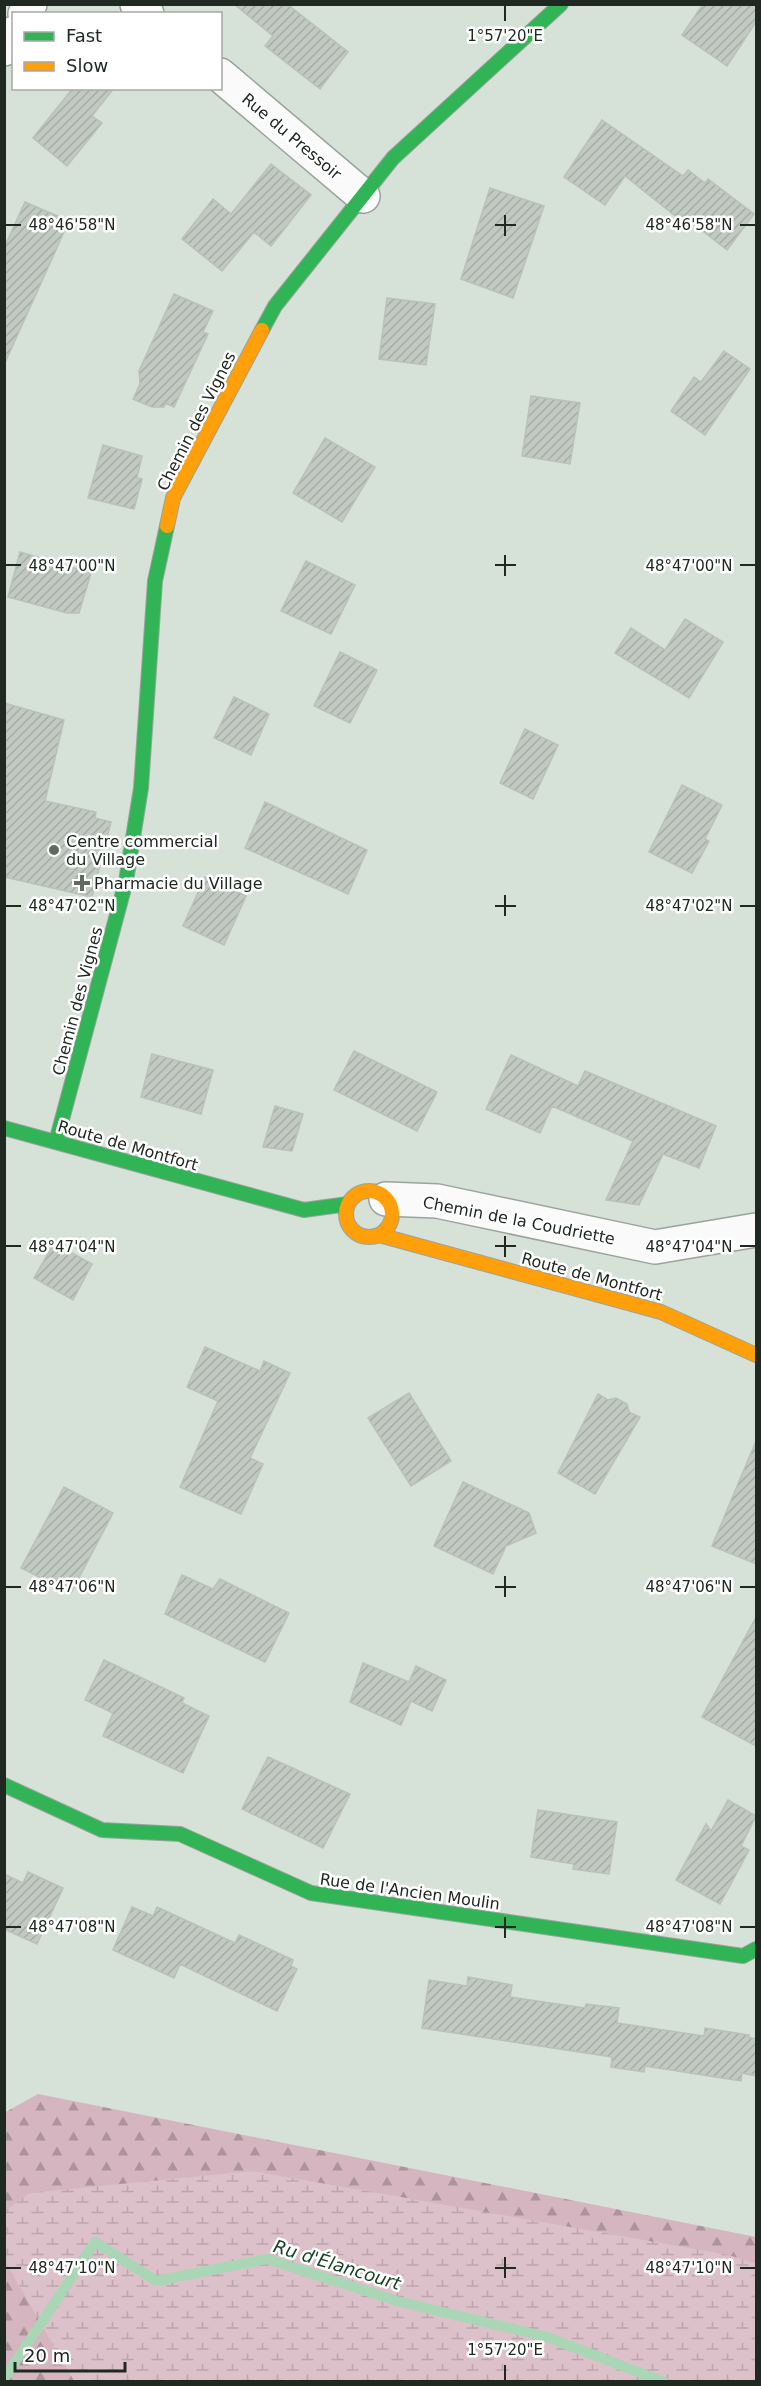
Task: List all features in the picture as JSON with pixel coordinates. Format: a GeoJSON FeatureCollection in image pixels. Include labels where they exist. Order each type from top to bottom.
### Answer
{"type":"FeatureCollection","features":[{"type":"Feature","properties":{"kind":"street","name":"Chemin des Vignes"},"geometry":{"type":"LineString","coordinates":[[56,1142],[126,881],[141,788],[155,580],[173,498],[275,306],[393,158],[561,4]]}},
{"type":"Feature","properties":{"kind":"street"},"geometry":{"type":"LineString","coordinates":[[4,49],[12,36]]}},
{"type":"Feature","properties":{"kind":"street","name":"Rue du Pressoir"},"geometry":{"type":"LineString","coordinates":[[222,77],[363,196]]}},
{"type":"Feature","properties":{"kind":"street","name":"Route de Montfort"},"geometry":{"type":"LineString","coordinates":[[4,1128],[304,1210],[348,1204]]}},
{"type":"Feature","properties":{"kind":"street","name":"Route de Montfort"},"geometry":{"type":"LineString","coordinates":[[386,1199],[381,1194],[366,1191],[352,1198],[348,1204],[346,1218],[352,1231],[365,1237],[379,1235],[661,1312],[756,1355]]}},
{"type":"Feature","properties":{"kind":"street"},"geometry":{"type":"LineString","coordinates":[[379,1235],[391,1219],[392,1212],[386,1199]]}},
{"type":"Feature","properties":{"kind":"street","name":"Chemin de la Coudriette"},"geometry":{"type":"LineString","coordinates":[[386,1199],[437,1201],[655,1247],[756,1230]]}},
{"type":"Feature","properties":{"kind":"street","name":"Rue de l'Ancien Moulin"},"geometry":{"type":"LineString","coordinates":[[4,1785],[102,1830],[180,1834],[311,1893],[743,1956],[756,1949]]}},
{"type":"Feature","properties":{"kind":"green space"},"geometry":{"type":"Polygon","coordinates":[[[38,2094],[756,2237],[756,2381],[5,2381],[4,2113],[38,2094]]]}},
{"type":"Feature","properties":{"kind":"green space"},"geometry":{"type":"Polygon","coordinates":[[[253,2171],[729,2255],[756,2264],[756,2381],[74,2381],[5,2261],[5,2211],[29,2193],[253,2171]]]}},
{"type":"Feature","properties":{"kind":"building"},"geometry":{"type":"Polygon","coordinates":[[[234,4],[287,4],[348,52],[320,89],[265,46],[273,36],[234,4]]]}},
{"type":"Feature","properties":{"kind":"building"},"geometry":{"type":"Polygon","coordinates":[[[703,4],[756,4],[756,22],[727,66],[682,35],[703,4]]]}},
{"type":"Feature","properties":{"kind":"building"},"geometry":{"type":"Polygon","coordinates":[[[71,90],[112,90],[92,116],[102,123],[67,166],[33,138],[71,90]]]}},
{"type":"Feature","properties":{"kind":"building"},"geometry":{"type":"Polygon","coordinates":[[[602,120],[683,176],[688,170],[705,183],[708,179],[754,214],[727,250],[682,215],[679,219],[625,176],[605,205],[564,177],[602,120]]]}},
{"type":"Feature","properties":{"kind":"building"},"geometry":{"type":"Polygon","coordinates":[[[271,164],[311,195],[271,246],[254,232],[222,271],[182,239],[213,199],[231,214],[271,164]]]}},
{"type":"Feature","properties":{"kind":"building"},"geometry":{"type":"Polygon","coordinates":[[[490,188],[544,206],[513,298],[461,279],[490,188]]]}},
{"type":"Feature","properties":{"kind":"building"},"geometry":{"type":"Polygon","coordinates":[[[25,202],[69,221],[4,365],[4,248],[25,202]]]}},
{"type":"Feature","properties":{"kind":"building"},"geometry":{"type":"Polygon","coordinates":[[[174,294],[213,311],[203,332],[208,334],[174,407],[165,403],[164,407],[152,407],[133,399],[140,384],[139,371],[174,294]]]}},
{"type":"Feature","properties":{"kind":"building"},"geometry":{"type":"Polygon","coordinates":[[[387,298],[435,304],[426,365],[379,359],[387,298]]]}},
{"type":"Feature","properties":{"kind":"building"},"geometry":{"type":"Polygon","coordinates":[[[724,351],[750,369],[705,435],[671,411],[694,377],[701,382],[724,351]]]}},
{"type":"Feature","properties":{"kind":"building"},"geometry":{"type":"Polygon","coordinates":[[[531,396],[580,403],[570,464],[522,456],[531,396]]]}},
{"type":"Feature","properties":{"kind":"building"},"geometry":{"type":"Polygon","coordinates":[[[325,438],[375,467],[342,522],[293,493],[325,438]]]}},
{"type":"Feature","properties":{"kind":"building"},"geometry":{"type":"Polygon","coordinates":[[[103,445],[142,456],[137,478],[142,479],[134,509],[88,498],[103,445]]]}},
{"type":"Feature","properties":{"kind":"building"},"geometry":{"type":"Polygon","coordinates":[[[20,552],[91,573],[79,613],[67,613],[8,597],[20,552]]]}},
{"type":"Feature","properties":{"kind":"building"},"geometry":{"type":"Polygon","coordinates":[[[306,561],[355,585],[331,634],[281,611],[306,561]]]}},
{"type":"Feature","properties":{"kind":"building"},"geometry":{"type":"Polygon","coordinates":[[[685,619],[723,642],[689,698],[615,653],[631,628],[665,650],[685,619]]]}},
{"type":"Feature","properties":{"kind":"building"},"geometry":{"type":"Polygon","coordinates":[[[340,652],[377,670],[350,723],[314,706],[340,652]]]}},
{"type":"Feature","properties":{"kind":"building"},"geometry":{"type":"Polygon","coordinates":[[[234,697],[269,714],[251,755],[214,738],[234,697]]]}},
{"type":"Feature","properties":{"kind":"building","name":"Centre commercial du Village"},"geometry":{"type":"Polygon","coordinates":[[[4,703],[64,720],[45,801],[96,812],[95,818],[111,822],[92,897],[4,877],[4,703]]]}},
{"type":"Feature","properties":{"kind":"building"},"geometry":{"type":"Polygon","coordinates":[[[525,729],[558,745],[533,799],[500,783],[525,729]]]}},
{"type":"Feature","properties":{"kind":"building"},"geometry":{"type":"Polygon","coordinates":[[[682,785],[722,805],[705,839],[709,841],[692,873],[649,852],[682,785]]]}},
{"type":"Feature","properties":{"kind":"building"},"geometry":{"type":"Polygon","coordinates":[[[265,802],[367,850],[348,894],[245,848],[265,802]]]}},
{"type":"Feature","properties":{"kind":"building"},"geometry":{"type":"Polygon","coordinates":[[[205,877],[246,896],[224,945],[183,926],[205,877]]]}},
{"type":"Feature","properties":{"kind":"building"},"geometry":{"type":"Polygon","coordinates":[[[354,1051],[437,1092],[417,1131],[334,1090],[354,1051]]]}},
{"type":"Feature","properties":{"kind":"building"},"geometry":{"type":"Polygon","coordinates":[[[152,1054],[213,1070],[201,1114],[141,1097],[152,1054]]]}},
{"type":"Feature","properties":{"kind":"building"},"geometry":{"type":"Polygon","coordinates":[[[511,1055],[578,1086],[585,1071],[716,1126],[699,1168],[663,1154],[639,1205],[606,1200],[633,1141],[552,1106],[540,1133],[486,1109],[511,1055]]]}},
{"type":"Feature","properties":{"kind":"building"},"geometry":{"type":"Polygon","coordinates":[[[275,1106],[303,1114],[292,1151],[263,1147],[275,1106]]]}},
{"type":"Feature","properties":{"kind":"building"},"geometry":{"type":"Polygon","coordinates":[[[54,1243],[92,1264],[73,1300],[34,1278],[54,1243]]]}},
{"type":"Feature","properties":{"kind":"building"},"geometry":{"type":"Polygon","coordinates":[[[205,1347],[260,1371],[264,1361],[290,1373],[250,1458],[263,1464],[241,1514],[180,1487],[218,1401],[187,1387],[205,1347]]]}},
{"type":"Feature","properties":{"kind":"building"},"geometry":{"type":"Polygon","coordinates":[[[409,1393],[451,1461],[411,1486],[368,1418],[409,1393]]]}},
{"type":"Feature","properties":{"kind":"building"},"geometry":{"type":"Polygon","coordinates":[[[598,1394],[608,1400],[616,1398],[627,1404],[629,1412],[640,1417],[595,1494],[558,1473],[598,1394]]]}},
{"type":"Feature","properties":{"kind":"building"},"geometry":{"type":"Polygon","coordinates":[[[756,1441],[756,1564],[712,1546],[756,1441]]]}},
{"type":"Feature","properties":{"kind":"building"},"geometry":{"type":"Polygon","coordinates":[[[463,1482],[529,1513],[536,1533],[506,1546],[493,1574],[434,1546],[463,1482]]]}},
{"type":"Feature","properties":{"kind":"building"},"geometry":{"type":"Polygon","coordinates":[[[64,1487],[113,1513],[71,1593],[21,1568],[64,1487]]]}},
{"type":"Feature","properties":{"kind":"building"},"geometry":{"type":"Polygon","coordinates":[[[182,1575],[213,1589],[220,1579],[289,1613],[265,1662],[165,1614],[182,1575]]]}},
{"type":"Feature","properties":{"kind":"building"},"geometry":{"type":"Polygon","coordinates":[[[756,1617],[756,1746],[702,1717],[756,1617]]]}},
{"type":"Feature","properties":{"kind":"building"},"geometry":{"type":"Polygon","coordinates":[[[104,1660],[184,1698],[182,1703],[209,1716],[183,1773],[103,1736],[113,1713],[85,1700],[104,1660]]]}},
{"type":"Feature","properties":{"kind":"building"},"geometry":{"type":"Polygon","coordinates":[[[363,1663],[409,1682],[416,1666],[446,1680],[432,1711],[411,1701],[401,1725],[350,1702],[363,1663]]]}},
{"type":"Feature","properties":{"kind":"building"},"geometry":{"type":"Polygon","coordinates":[[[268,1757],[350,1794],[323,1848],[242,1809],[268,1757]]]}},
{"type":"Feature","properties":{"kind":"building"},"geometry":{"type":"Polygon","coordinates":[[[728,1800],[756,1816],[741,1846],[749,1850],[720,1904],[676,1880],[706,1824],[711,1831],[728,1800]]]}},
{"type":"Feature","properties":{"kind":"building"},"geometry":{"type":"Polygon","coordinates":[[[538,1810],[617,1822],[609,1874],[573,1869],[574,1864],[531,1857],[538,1810]]]}},
{"type":"Feature","properties":{"kind":"building"},"geometry":{"type":"Polygon","coordinates":[[[28,1872],[63,1888],[37,1944],[4,1929],[4,1874],[23,1883],[28,1872]]]}},
{"type":"Feature","properties":{"kind":"building"},"geometry":{"type":"Polygon","coordinates":[[[132,1907],[153,1916],[157,1907],[235,1943],[239,1935],[293,1960],[291,1966],[297,1969],[277,2011],[180,1964],[174,1978],[113,1950],[132,1907]]]}},
{"type":"Feature","properties":{"kind":"building"},"geometry":{"type":"Polygon","coordinates":[[[468,1977],[512,1985],[510,1997],[585,2008],[586,2004],[619,2008],[617,2023],[704,2036],[705,2028],[749,2035],[748,2037],[756,2039],[756,2076],[742,2073],[741,2081],[645,2066],[644,2072],[611,2067],[612,2057],[422,2028],[429,1980],[467,1986],[468,1977]]]}},
{"type":"Feature","properties":{"kind":"waterway","name":"Ru d'Élancourt"},"geometry":{"type":"LineString","coordinates":[[4,2379],[95,2242],[156,2281],[267,2259],[397,2301],[547,2337],[664,2382]]}},
{"type":"Feature","properties":{"kind":"traffic: fast"},"geometry":{"type":"LineString","coordinates":[[262,330],[275,306],[393,158],[561,4]]}},
{"type":"Feature","properties":{"kind":"traffic: fast"},"geometry":{"type":"LineString","coordinates":[[56,1142],[126,881],[141,788],[155,581],[167,526]]}},
{"type":"Feature","properties":{"kind":"traffic: fast"},"geometry":{"type":"LineString","coordinates":[[4,1128],[304,1210],[348,1204]]}},
{"type":"Feature","properties":{"kind":"traffic: fast"},"geometry":{"type":"LineString","coordinates":[[4,1785],[102,1830],[180,1834],[311,1893],[743,1956],[756,1949]]}},
{"type":"Feature","properties":{"kind":"traffic: slow"},"geometry":{"type":"LineString","coordinates":[[167,526],[173,498],[262,330]]}},
{"type":"Feature","properties":{"kind":"traffic: slow"},"geometry":{"type":"LineString","coordinates":[[369,1191],[385,1198],[392,1214],[385,1230],[369,1237],[353,1230],[346,1214],[353,1198],[369,1191]]}},
{"type":"Feature","properties":{"kind":"traffic: slow"},"geometry":{"type":"LineString","coordinates":[[379,1235],[661,1312],[756,1355]]}},
{"type":"Feature","properties":{"kind":"place","name":"Centre commercial du Village"},"geometry":{"type":"Point","coordinates":[54,850]}},
{"type":"Feature","properties":{"kind":"place","name":"Pharmacie du Village"},"geometry":{"type":"Point","coordinates":[82,883]}}]}
